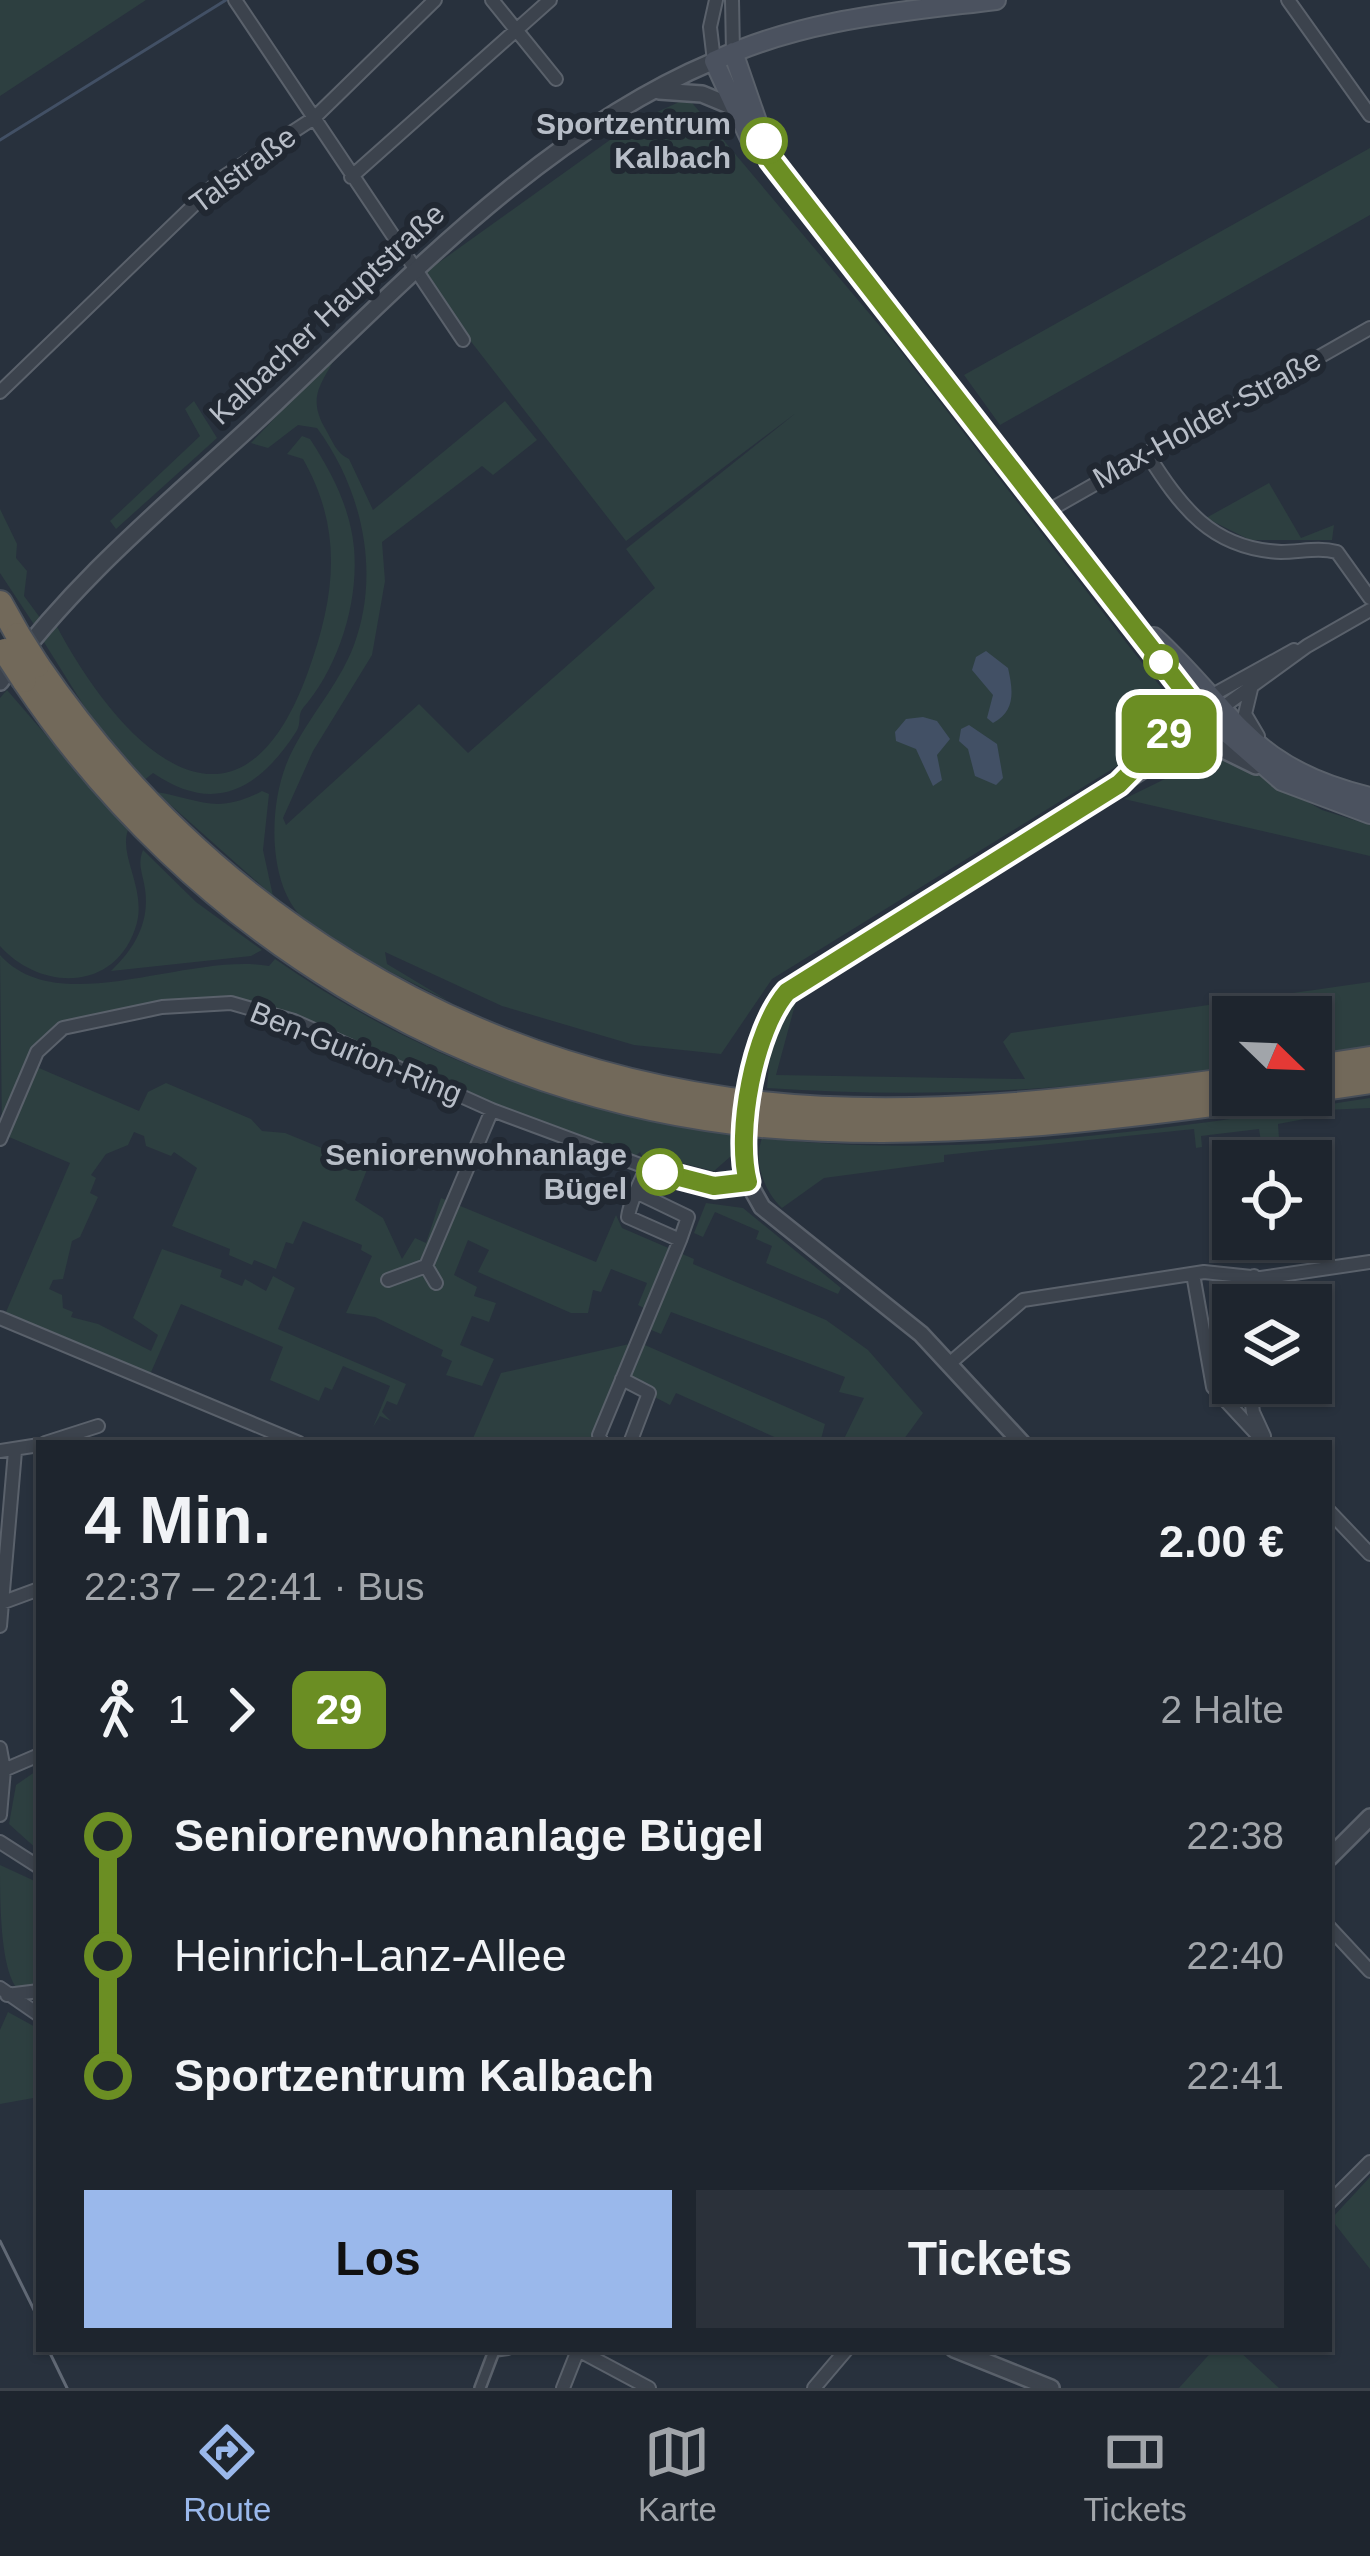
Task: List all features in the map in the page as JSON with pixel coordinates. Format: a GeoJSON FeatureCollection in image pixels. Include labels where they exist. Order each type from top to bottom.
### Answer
{"type":"FeatureCollection","features":[{"type":"Feature","properties":{"kind":"highway"},"geometry":{"type":"LineString","coordinates":[[0,603],[15,659],[109,790],[215,895],[318,970],[387,1011],[545,1079],[670,1110],[761,1124],[837,1128],[1002,1125],[1212,1102]]}},
{"type":"Feature","properties":{"kind":"highway"},"geometry":{"type":"LineString","coordinates":[[15,659],[126,783],[230,883],[363,975],[515,1047],[676,1092],[842,1109],[1004,1105],[1212,1082]]}},
{"type":"Feature","properties":{"kind":"highway"},"geometry":{"type":"LineString","coordinates":[[1332,1065],[1370,1059]]}},
{"type":"Feature","properties":{"kind":"highway"},"geometry":{"type":"LineString","coordinates":[[1332,1087],[1370,1081]]}},
{"type":"Feature","properties":{"kind":"main road","name":"Kalbacher Hauptstraße"},"geometry":{"type":"LineString","coordinates":[[714,62],[838,20],[996,0]]}},
{"type":"Feature","properties":{"kind":"main road"},"geometry":{"type":"LineString","coordinates":[[733,52],[771,160]]}},
{"type":"Feature","properties":{"kind":"main road"},"geometry":{"type":"LineString","coordinates":[[714,62],[730,106],[752,143],[771,160],[1123,610],[1208,708],[1275,768],[1318,798],[1370,814]]}},
{"type":"Feature","properties":{"kind":"main road"},"geometry":{"type":"LineString","coordinates":[[1275,768],[1370,797]]}},
{"type":"Feature","properties":{"kind":"street"},"geometry":{"type":"LineString","coordinates":[[235,0],[411,269],[463,340]]}},
{"type":"Feature","properties":{"kind":"street","name":"Talstraße"},"geometry":{"type":"LineString","coordinates":[[0,392],[222,178],[314,118],[435,0]]}},
{"type":"Feature","properties":{"kind":"street"},"geometry":{"type":"LineString","coordinates":[[492,0],[556,79]]}},
{"type":"Feature","properties":{"kind":"street"},"geometry":{"type":"LineString","coordinates":[[351,177],[550,0]]}},
{"type":"Feature","properties":{"kind":"street"},"geometry":{"type":"LineString","coordinates":[[714,62],[710,27],[716,0]]}},
{"type":"Feature","properties":{"kind":"street"},"geometry":{"type":"LineString","coordinates":[[732,0],[733,52]]}},
{"type":"Feature","properties":{"kind":"street"},"geometry":{"type":"LineString","coordinates":[[1288,0],[1370,115]]}},
{"type":"Feature","properties":{"kind":"street","name":"Kalbacher Hauptstraße"},"geometry":{"type":"LineString","coordinates":[[15,659],[98,563],[249,428],[411,269],[571,145],[656,91],[714,62]]}},
{"type":"Feature","properties":{"kind":"street"},"geometry":{"type":"LineString","coordinates":[[656,91],[702,94],[730,106]]}},
{"type":"Feature","properties":{"kind":"street","name":"Max-Holder-Straße"},"geometry":{"type":"LineString","coordinates":[[1046,512],[1370,328]]}},
{"type":"Feature","properties":{"kind":"street"},"geometry":{"type":"LineString","coordinates":[[1146,452],[1183,511],[1210,531],[1230,544],[1263,550],[1337,552],[1370,598]]}},
{"type":"Feature","properties":{"kind":"street"},"geometry":{"type":"LineString","coordinates":[[1019,1440],[908,1322],[773,1219],[748,1182],[746,1146],[753,1072],[765,1023],[787,992],[1170,753],[1208,708],[1370,610]]}},
{"type":"Feature","properties":{"kind":"street"},"geometry":{"type":"LineString","coordinates":[[1119,784],[1274,657],[1307,646]]}},
{"type":"Feature","properties":{"kind":"street"},"geometry":{"type":"LineString","coordinates":[[1255,683],[1245,714],[1275,768]]}},
{"type":"Feature","properties":{"kind":"street"},"geometry":{"type":"LineString","coordinates":[[1170,753],[1217,745],[1275,768]]}},
{"type":"Feature","properties":{"kind":"street","name":"Ben-Gurion-Ring"},"geometry":{"type":"LineString","coordinates":[[0,1138],[37,1052],[62,1028],[198,1003],[232,1004],[294,1021],[492,1110],[647,1167],[698,1184],[748,1182]]}},
{"type":"Feature","properties":{"kind":"street","name":"Ben-Gurion-Ring"},"geometry":{"type":"LineString","coordinates":[[426,1266],[492,1110]]}},
{"type":"Feature","properties":{"kind":"street"},"geometry":{"type":"LineString","coordinates":[[647,1167],[628,1217],[680,1240]]}},
{"type":"Feature","properties":{"kind":"street"},"geometry":{"type":"LineString","coordinates":[[601,1440],[688,1216],[636,1192]]}},
{"type":"Feature","properties":{"kind":"street"},"geometry":{"type":"LineString","coordinates":[[949,1364],[1023,1300],[1192,1274],[1242,1272],[1254,1276],[1370,1262]]}},
{"type":"Feature","properties":{"kind":"street"},"geometry":{"type":"LineString","coordinates":[[388,1280],[426,1266],[436,1283]]}},
{"type":"Feature","properties":{"kind":"street"},"geometry":{"type":"LineString","coordinates":[[1192,1274],[1213,1388],[1263,1440]]}},
{"type":"Feature","properties":{"kind":"street"},"geometry":{"type":"LineString","coordinates":[[1250,1284],[1254,1276]]}},
{"type":"Feature","properties":{"kind":"street"},"geometry":{"type":"LineString","coordinates":[[0,1318],[292,1440]]}},
{"type":"Feature","properties":{"kind":"street"},"geometry":{"type":"LineString","coordinates":[[622,1379],[649,1393],[631,1440]]}},
{"type":"Feature","properties":{"kind":"street"},"geometry":{"type":"LineString","coordinates":[[1252,1404],[1265,1440]]}},
{"type":"Feature","properties":{"kind":"street"},"geometry":{"type":"LineString","coordinates":[[54,1440],[98,1426]]}},
{"type":"Feature","properties":{"kind":"street"},"geometry":{"type":"LineString","coordinates":[[0,1626],[8,1451]]}},
{"type":"Feature","properties":{"kind":"street"},"geometry":{"type":"LineString","coordinates":[[1332,1514],[1370,1554]]}},
{"type":"Feature","properties":{"kind":"street"},"geometry":{"type":"LineString","coordinates":[[2,1603],[36,1590]]}},
{"type":"Feature","properties":{"kind":"street"},"geometry":{"type":"LineString","coordinates":[[0,1748],[4,1770],[0,1815]]}},
{"type":"Feature","properties":{"kind":"street"},"geometry":{"type":"LineString","coordinates":[[4,1770],[36,1756]]}},
{"type":"Feature","properties":{"kind":"street"},"geometry":{"type":"LineString","coordinates":[[1332,1855],[1370,1817]]}},
{"type":"Feature","properties":{"kind":"street"},"geometry":{"type":"LineString","coordinates":[[0,1842],[36,1866]]}},
{"type":"Feature","properties":{"kind":"street"},"geometry":{"type":"LineString","coordinates":[[1332,1930],[1370,1971]]}},
{"type":"Feature","properties":{"kind":"street"},"geometry":{"type":"LineString","coordinates":[[3,1992],[36,1991]]}},
{"type":"Feature","properties":{"kind":"street"},"geometry":{"type":"LineString","coordinates":[[3,1992],[36,2013]]}},
{"type":"Feature","properties":{"kind":"street"},"geometry":{"type":"LineString","coordinates":[[1332,2200],[1370,2162]]}},
{"type":"Feature","properties":{"kind":"street"},"geometry":{"type":"LineString","coordinates":[[481,2388],[494,2352]]}},
{"type":"Feature","properties":{"kind":"street"},"geometry":{"type":"LineString","coordinates":[[563,2388],[576,2352]]}},
{"type":"Feature","properties":{"kind":"street"},"geometry":{"type":"LineString","coordinates":[[582,2352],[630,2383],[649,2388]]}},
{"type":"Feature","properties":{"kind":"street"},"geometry":{"type":"LineString","coordinates":[[831,2368],[835,2352]]}},
{"type":"Feature","properties":{"kind":"street"},"geometry":{"type":"LineString","coordinates":[[814,2388],[844,2352]]}},
{"type":"Feature","properties":{"kind":"street"},"geometry":{"type":"LineString","coordinates":[[961,2352],[1051,2388]]}},
{"type":"Feature","properties":{"kind":"shaded area"},"geometry":{"type":"Polygon","coordinates":[[[0,0],[146,0],[0,96],[0,0]]]}},
{"type":"Feature","properties":{"kind":"shaded area"},"geometry":{"type":"Polygon","coordinates":[[[688,98],[895,344],[1177,708],[1135,755],[772,979],[721,1054],[634,1045],[502,1006],[385,952],[387,964],[447,1000],[344,947],[297,912],[277,862],[280,783],[293,749],[354,645],[366,589],[366,560],[346,477],[317,428],[298,425],[268,448],[251,443],[338,352],[319,389],[317,407],[373,510],[505,401],[537,440],[493,475],[482,466],[382,542],[385,581],[372,655],[313,751],[283,818],[286,825],[419,704],[468,753],[655,588],[626,549],[796,413],[626,541],[420,276],[635,122],[688,98]]]}},
{"type":"Feature","properties":{"kind":"shaded area"},"geometry":{"type":"Polygon","coordinates":[[[1370,148],[1370,215],[1000,425],[964,375],[1370,148]]]}},
{"type":"Feature","properties":{"kind":"shaded area"},"geometry":{"type":"Polygon","coordinates":[[[194,401],[217,438],[116,529],[110,521],[200,436],[185,409],[194,401]]]}},
{"type":"Feature","properties":{"kind":"shaded area"},"geometry":{"type":"Polygon","coordinates":[[[302,436],[310,439],[333,478],[354,548],[349,613],[326,675],[301,711],[296,732],[250,782],[215,794],[175,786],[153,773],[143,781],[89,714],[42,639],[55,623],[111,709],[144,743],[179,766],[213,774],[247,764],[279,731],[308,672],[329,591],[330,538],[325,512],[303,459],[287,454],[302,436]]]}},
{"type":"Feature","properties":{"kind":"shaded area"},"geometry":{"type":"Polygon","coordinates":[[[1269,483],[1301,538],[1334,525],[1332,540],[1250,540],[1206,518],[1269,483]]]}},
{"type":"Feature","properties":{"kind":"shaded area"},"geometry":{"type":"Polygon","coordinates":[[[0,509],[17,544],[16,558],[27,571],[24,596],[41,619],[35,626],[0,573],[0,509]]]}},
{"type":"Feature","properties":{"kind":"shaded area"},"geometry":{"type":"Polygon","coordinates":[[[7,690],[128,830],[127,852],[138,902],[135,929],[110,965],[93,974],[54,977],[34,971],[0,946],[0,698],[7,690]]]}},
{"type":"Feature","properties":{"kind":"shaded area"},"geometry":{"type":"Polygon","coordinates":[[[1214,750],[1322,810],[1370,825],[1370,856],[1124,799],[1212,756],[1214,750]]]}},
{"type":"Feature","properties":{"kind":"shaded area"},"geometry":{"type":"Polygon","coordinates":[[[262,791],[269,794],[263,850],[273,896],[156,792],[219,804],[262,791]]]}},
{"type":"Feature","properties":{"kind":"shaded area"},"geometry":{"type":"Polygon","coordinates":[[[143,850],[196,902],[262,950],[251,956],[111,971],[127,954],[143,924],[143,850]]]}},
{"type":"Feature","properties":{"kind":"shaded area"},"geometry":{"type":"Polygon","coordinates":[[[0,955],[25,974],[55,983],[89,984],[236,964],[269,966],[275,959],[381,1024],[436,1051],[493,1075],[610,1112],[732,1135],[731,1156],[714,1171],[665,1159],[647,1167],[640,1152],[630,1161],[492,1110],[294,1021],[198,1003],[63,1028],[32,1065],[139,1111],[148,1092],[166,1083],[251,1119],[262,1131],[285,1133],[368,1167],[355,1200],[383,1218],[402,1259],[415,1238],[426,1243],[441,1198],[596,1262],[616,1215],[622,1228],[694,1259],[693,1264],[826,1320],[868,1350],[923,1413],[903,1440],[843,1440],[864,1398],[839,1392],[845,1377],[671,1312],[661,1334],[644,1327],[650,1311],[638,1305],[647,1283],[611,1269],[601,1292],[593,1290],[588,1313],[571,1313],[478,1272],[489,1250],[468,1240],[454,1275],[477,1287],[474,1296],[496,1303],[489,1322],[472,1316],[460,1345],[494,1359],[482,1386],[446,1375],[452,1361],[441,1356],[443,1350],[375,1317],[346,1313],[372,1256],[361,1250],[362,1245],[303,1221],[293,1244],[286,1242],[276,1269],[229,1255],[230,1249],[172,1226],[197,1168],[174,1152],[171,1156],[146,1146],[144,1136],[134,1132],[128,1145],[106,1154],[91,1175],[96,1178],[90,1193],[98,1197],[80,1237],[72,1241],[63,1279],[53,1280],[49,1289],[62,1295],[63,1308],[73,1312],[71,1317],[98,1324],[151,1351],[158,1335],[133,1318],[162,1249],[222,1270],[220,1277],[242,1286],[245,1279],[266,1291],[273,1276],[295,1288],[278,1329],[406,1384],[397,1405],[387,1401],[382,1412],[391,1421],[380,1416],[373,1427],[390,1386],[343,1366],[332,1390],[325,1387],[319,1401],[270,1380],[283,1347],[181,1304],[148,1379],[3,1319],[70,1163],[2,1134],[0,955]]]}},
{"type":"Feature","properties":{"kind":"shaded area"},"geometry":{"type":"Polygon","coordinates":[[[1370,982],[1370,1046],[1332,1051],[1332,996],[1271,996],[1370,982]]]}},
{"type":"Feature","properties":{"kind":"shaded area"},"geometry":{"type":"Polygon","coordinates":[[[796,1001],[776,1075],[1025,1079],[1003,1042],[1011,1033],[1212,1004],[1212,1069],[1000,1090],[884,1093],[767,1088],[771,1043],[796,1001]]]}},
{"type":"Feature","properties":{"kind":"shaded area"},"geometry":{"type":"Polygon","coordinates":[[[1370,1098],[1370,1108],[1332,1110],[1332,1104],[1370,1098]]]}},
{"type":"Feature","properties":{"kind":"shaded area"},"geometry":{"type":"Polygon","coordinates":[[[1321,1116],[1278,1124],[1279,1138],[1261,1140],[1259,1129],[1201,1136],[1202,1147],[1196,1148],[1194,1129],[944,1155],[944,1162],[824,1178],[782,1208],[765,1185],[760,1166],[762,1138],[914,1146],[991,1143],[1221,1120],[1321,1116]]]}},
{"type":"Feature","properties":{"kind":"shaded area"},"geometry":{"type":"Polygon","coordinates":[[[706,1203],[743,1208],[841,1288],[838,1294],[766,1263],[772,1246],[756,1239],[759,1231],[715,1212],[703,1237],[694,1233],[706,1203]]]}},
{"type":"Feature","properties":{"kind":"shaded area"},"geometry":{"type":"Polygon","coordinates":[[[638,1342],[825,1424],[821,1440],[781,1440],[676,1393],[670,1405],[622,1380],[596,1440],[472,1440],[501,1373],[638,1342]]]}},
{"type":"Feature","properties":{"kind":"shaded area"},"geometry":{"type":"Polygon","coordinates":[[[36,1771],[36,1848],[9,1824],[16,1785],[36,1771]]]}},
{"type":"Feature","properties":{"kind":"shaded area"},"geometry":{"type":"Polygon","coordinates":[[[0,1865],[36,1882],[36,1985],[17,1988],[7,1965],[0,1865]]]}},
{"type":"Feature","properties":{"kind":"shaded area"},"geometry":{"type":"Polygon","coordinates":[[[8,2012],[36,2027],[36,2098],[0,2104],[0,2030],[8,2012]]]}},
{"type":"Feature","properties":{"kind":"shaded area"},"geometry":{"type":"Polygon","coordinates":[[[1370,2177],[1370,2269],[1332,2220],[1370,2177]]]}},
{"type":"Feature","properties":{"kind":"shaded area"},"geometry":{"type":"Polygon","coordinates":[[[1211,2352],[1240,2352],[1279,2388],[1179,2388],[1211,2352]]]}},
{"type":"Feature","properties":{"kind":"water"},"geometry":{"type":"Polygon","coordinates":[[[986,651],[1008,668],[1011,684],[1009,706],[993,723],[987,718],[993,695],[972,670],[976,657],[986,651]]]}},
{"type":"Feature","properties":{"kind":"water"},"geometry":{"type":"Polygon","coordinates":[[[906,719],[937,721],[950,739],[937,755],[942,780],[933,786],[916,749],[896,741],[895,732],[906,719]]]}},
{"type":"Feature","properties":{"kind":"water"},"geometry":{"type":"Polygon","coordinates":[[[969,725],[997,744],[1003,778],[996,785],[975,776],[968,749],[959,741],[961,729],[969,725]]]}},
{"type":"Feature","properties":{"kind":"waterway"},"geometry":{"type":"LineString","coordinates":[[0,140],[226,0]]}},
{"type":"Feature","properties":{"kind":"tram line"},"geometry":{"type":"LineString","coordinates":[[0,2241],[36,2314]]}},
{"type":"Feature","properties":{"kind":"tram line"},"geometry":{"type":"LineString","coordinates":[[49,2352],[67,2388]]}},
{"type":"Feature","properties":{"kind":"bus line","name":"29"},"geometry":{"type":"LineString","coordinates":[[660,1172],[714,1186],[748,1182],[744,1160],[756,1052],[765,1023],[787,992],[1119,784],[1196,706],[905,329],[845,260],[771,160],[764,141]]}},
{"type":"Feature","properties":{"kind":"place","name":"Sportzentrum Kalbach"},"geometry":{"type":"Point","coordinates":[764,141]}},
{"type":"Feature","properties":{"kind":"place","name":"Seniorenwohnanlage Bügel"},"geometry":{"type":"Point","coordinates":[660,1172]}}]}
